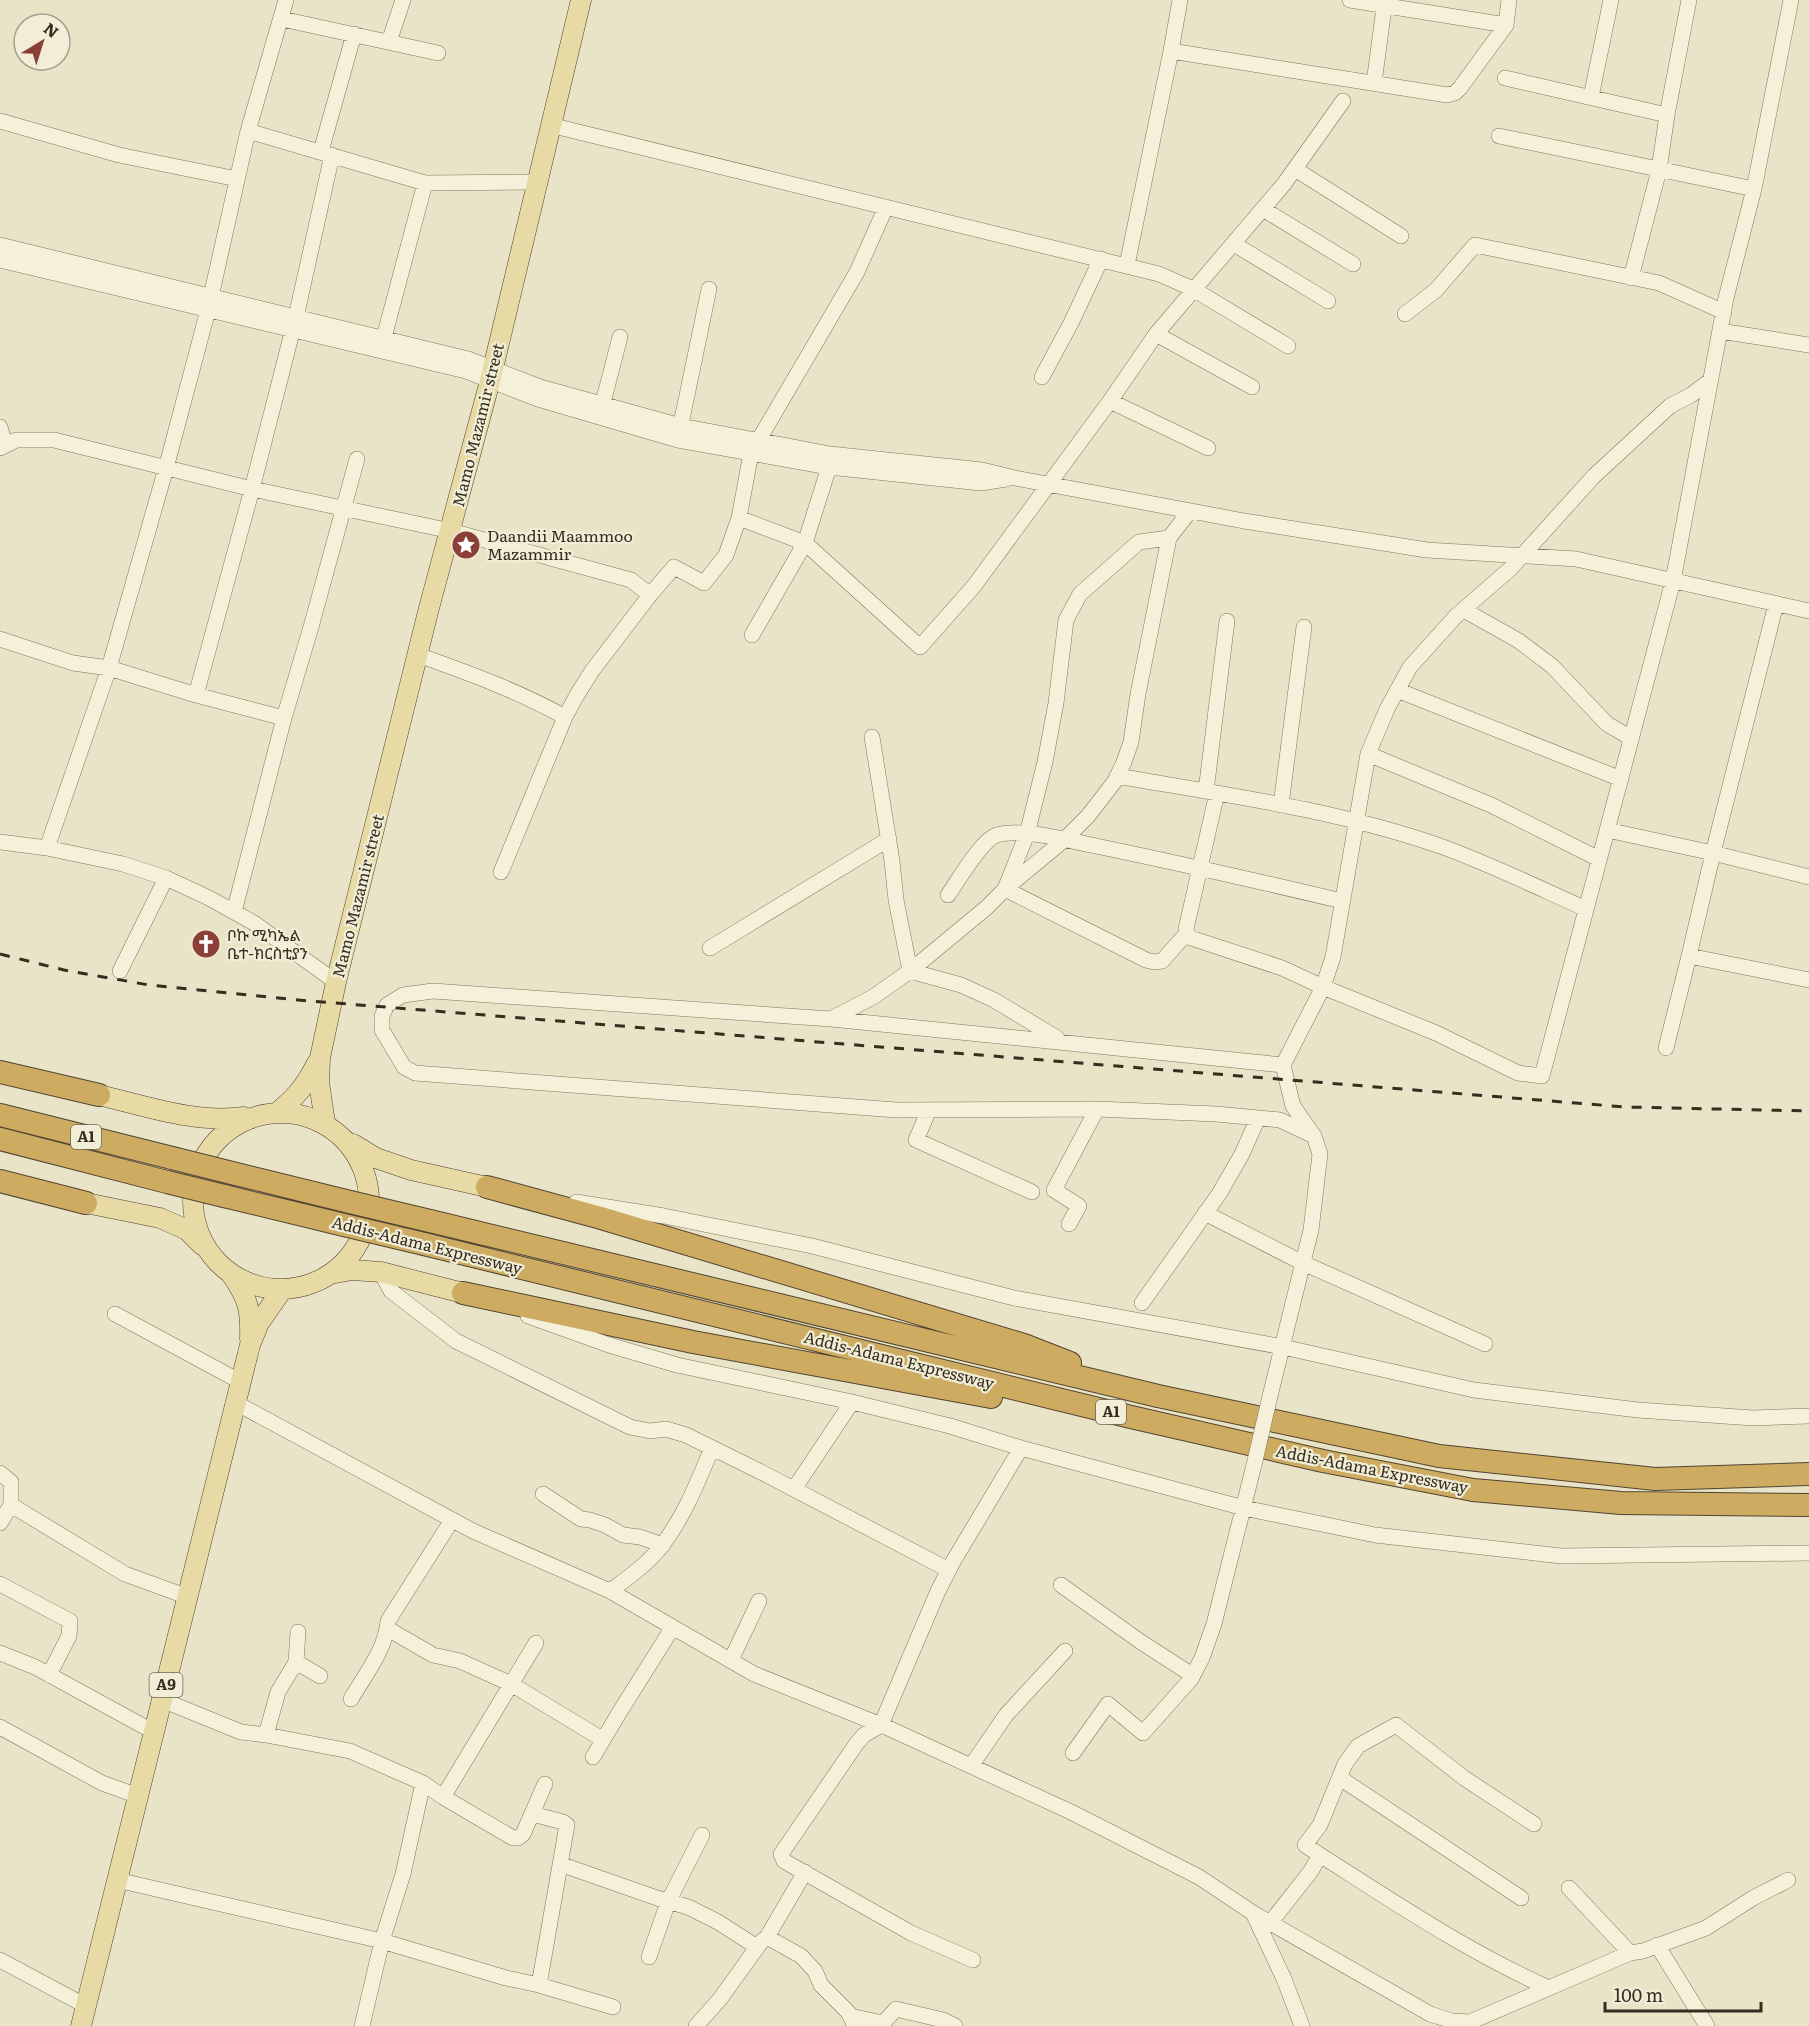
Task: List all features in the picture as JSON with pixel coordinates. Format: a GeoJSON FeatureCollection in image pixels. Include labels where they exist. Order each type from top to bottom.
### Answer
{"type":"FeatureCollection","features":[{"type":"Feature","properties":{"kind":"highway"},"geometry":{"type":"LineString","coordinates":[[0,1072],[99,1095]]}},
{"type":"Feature","properties":{"kind":"highway","name":"Addis-Adama Expressway"},"geometry":{"type":"LineString","coordinates":[[0,1115],[350,1202],[1135,1391],[1439,1456],[1655,1479],[1809,1474]]}},
{"type":"Feature","properties":{"kind":"highway","name":"Addis-Adama Expressway"},"geometry":{"type":"LineString","coordinates":[[0,1139],[167,1182],[1131,1417],[1323,1461],[1473,1490],[1621,1503],[1809,1505]]}},
{"type":"Feature","properties":{"kind":"highway"},"geometry":{"type":"LineString","coordinates":[[0,1181],[86,1203]]}},
{"type":"Feature","properties":{"kind":"highway"},"geometry":{"type":"LineString","coordinates":[[487,1188],[601,1218],[1023,1345],[1135,1391]]}},
{"type":"Feature","properties":{"kind":"highway"},"geometry":{"type":"LineString","coordinates":[[463,1293],[693,1342],[870,1376],[1034,1405],[1131,1417]]}},
{"type":"Feature","properties":{"kind":"main road","name":"Mamo Mazamir street"},"geometry":{"type":"LineString","coordinates":[[320,1058],[336,982],[491,375],[580,0]]}},
{"type":"Feature","properties":{"kind":"main road"},"geometry":{"type":"LineString","coordinates":[[278,1112],[308,1083],[320,1058]]}},
{"type":"Feature","properties":{"kind":"main road"},"geometry":{"type":"LineString","coordinates":[[320,1058],[321,1106],[325,1123]]}},
{"type":"Feature","properties":{"kind":"main road"},"geometry":{"type":"LineString","coordinates":[[99,1095],[187,1115],[223,1120],[278,1112],[302,1114],[325,1123],[346,1140],[376,1158],[411,1170],[487,1188]]}},
{"type":"Feature","properties":{"kind":"main road"},"geometry":{"type":"LineString","coordinates":[[207,1249],[195,1223],[192,1194],[199,1166],[214,1142],[236,1124],[256,1115]]}},
{"type":"Feature","properties":{"kind":"main road"},"geometry":{"type":"LineString","coordinates":[[86,1203],[160,1218],[187,1230],[230,1273],[255,1285],[282,1290],[300,1288],[317,1282],[341,1267],[359,1245],[369,1219],[370,1190],[362,1163],[346,1140]]}},
{"type":"Feature","properties":{"kind":"main road"},"geometry":{"type":"LineString","coordinates":[[330,1274],[352,1270],[381,1272],[463,1293]]}},
{"type":"Feature","properties":{"kind":"main road","name":"A9"},"geometry":{"type":"LineString","coordinates":[[230,1273],[249,1305],[250,1345]]}},
{"type":"Feature","properties":{"kind":"main road","name":"A9"},"geometry":{"type":"LineString","coordinates":[[81,2026],[250,1345],[259,1323],[282,1290]]}},
{"type":"Feature","properties":{"kind":"street"},"geometry":{"type":"LineString","coordinates":[[47,848],[109,668],[166,468],[210,303],[248,131],[286,0]]}},
{"type":"Feature","properties":{"kind":"street"},"geometry":{"type":"LineString","coordinates":[[389,42],[403,0]]}},
{"type":"Feature","properties":{"kind":"street"},"geometry":{"type":"LineString","coordinates":[[1126,265],[1180,0]]}},
{"type":"Feature","properties":{"kind":"street"},"geometry":{"type":"LineString","coordinates":[[1350,0],[1385,3],[1506,25]]}},
{"type":"Feature","properties":{"kind":"street"},"geometry":{"type":"LineString","coordinates":[[1171,51],[1447,95],[1455,93],[1506,25],[1509,0]]}},
{"type":"Feature","properties":{"kind":"street"},"geometry":{"type":"LineString","coordinates":[[1591,97],[1611,0]]}},
{"type":"Feature","properties":{"kind":"street"},"geometry":{"type":"LineString","coordinates":[[1631,278],[1659,170],[1689,0]]}},
{"type":"Feature","properties":{"kind":"street"},"geometry":{"type":"LineString","coordinates":[[1227,621],[1212,792],[1187,933],[1191,938],[1282,968],[1436,1033],[1518,1073],[1542,1076],[1673,581],[1710,380],[1754,189],[1791,0]]}},
{"type":"Feature","properties":{"kind":"street"},"geometry":{"type":"LineString","coordinates":[[1374,83],[1385,3]]}},
{"type":"Feature","properties":{"kind":"street"},"geometry":{"type":"LineString","coordinates":[[282,19],[438,53]]}},
{"type":"Feature","properties":{"kind":"street"},"geometry":{"type":"LineString","coordinates":[[196,695],[294,323],[326,153],[354,34]]}},
{"type":"Feature","properties":{"kind":"street"},"geometry":{"type":"LineString","coordinates":[[1505,78],[1667,115]]}},
{"type":"Feature","properties":{"kind":"street"},"geometry":{"type":"LineString","coordinates":[[740,518],[805,543],[920,647],[974,586],[1110,401],[1156,334],[1263,209],[1295,169],[1343,101]]}},
{"type":"Feature","properties":{"kind":"street"},"geometry":{"type":"LineString","coordinates":[[0,120],[119,154],[237,179]]}},
{"type":"Feature","properties":{"kind":"street"},"geometry":{"type":"LineString","coordinates":[[550,125],[1159,274],[1193,289],[1288,346]]}},
{"type":"Feature","properties":{"kind":"street"},"geometry":{"type":"LineString","coordinates":[[248,131],[425,183],[537,182]]}},
{"type":"Feature","properties":{"kind":"street"},"geometry":{"type":"LineString","coordinates":[[1499,136],[1754,189]]}},
{"type":"Feature","properties":{"kind":"street"},"geometry":{"type":"LineString","coordinates":[[1295,169],[1401,236]]}},
{"type":"Feature","properties":{"kind":"street"},"geometry":{"type":"LineString","coordinates":[[382,344],[425,183]]}},
{"type":"Feature","properties":{"kind":"street"},"geometry":{"type":"LineString","coordinates":[[501,872],[565,717],[592,671],[674,567],[704,583],[726,555],[740,518],[754,447],[857,272],[886,207]]}},
{"type":"Feature","properties":{"kind":"street"},"geometry":{"type":"LineString","coordinates":[[1263,209],[1353,264]]}},
{"type":"Feature","properties":{"kind":"street"},"geometry":{"type":"LineString","coordinates":[[1234,244],[1328,301]]}},
{"type":"Feature","properties":{"kind":"street"},"geometry":{"type":"LineString","coordinates":[[0,245],[210,303]]}},
{"type":"Feature","properties":{"kind":"street"},"geometry":{"type":"LineString","coordinates":[[1405,314],[1436,290],[1476,245],[1659,283],[1724,312]]}},
{"type":"Feature","properties":{"kind":"street"},"geometry":{"type":"LineString","coordinates":[[1042,377],[1101,259]]}},
{"type":"Feature","properties":{"kind":"street"},"geometry":{"type":"LineString","coordinates":[[0,260],[210,303],[382,344],[466,371],[491,375],[537,399],[600,410],[679,433],[754,447],[829,467],[981,483],[1015,478]]}},
{"type":"Feature","properties":{"kind":"street"},"geometry":{"type":"LineString","coordinates":[[679,433],[709,289]]}},
{"type":"Feature","properties":{"kind":"street"},"geometry":{"type":"LineString","coordinates":[[1720,332],[1809,345]]}},
{"type":"Feature","properties":{"kind":"street"},"geometry":{"type":"LineString","coordinates":[[1156,334],[1252,387]]}},
{"type":"Feature","properties":{"kind":"street"},"geometry":{"type":"LineString","coordinates":[[600,410],[620,337]]}},
{"type":"Feature","properties":{"kind":"street"},"geometry":{"type":"LineString","coordinates":[[1073,1753],[1108,1704],[1143,1733],[1192,1675],[1202,1658],[1214,1624],[1311,1230],[1320,1154],[1314,1136],[1293,1106],[1283,1065],[1323,987],[1333,957],[1368,754],[1387,709],[1410,667],[1464,610],[1522,556],[1594,476],[1670,406],[1691,395],[1710,380]]}},
{"type":"Feature","properties":{"kind":"street"},"geometry":{"type":"LineString","coordinates":[[1110,401],[1208,448]]}},
{"type":"Feature","properties":{"kind":"street"},"geometry":{"type":"LineString","coordinates":[[0,427],[3,447],[16,440],[54,440],[252,489],[451,531],[631,580],[650,595]]}},
{"type":"Feature","properties":{"kind":"street"},"geometry":{"type":"LineString","coordinates":[[754,447],[982,470],[1190,511],[1427,550],[1576,559],[1809,611]]}},
{"type":"Feature","properties":{"kind":"street"},"geometry":{"type":"LineString","coordinates":[[234,912],[284,718],[357,459]]}},
{"type":"Feature","properties":{"kind":"street"},"geometry":{"type":"LineString","coordinates":[[752,635],[805,543],[829,467]]}},
{"type":"Feature","properties":{"kind":"street"},"geometry":{"type":"LineString","coordinates":[[831,1019],[873,997],[910,971],[986,908],[1088,816],[1117,776],[1131,742],[1168,538],[1190,511]]}},
{"type":"Feature","properties":{"kind":"street"},"geometry":{"type":"LineString","coordinates":[[1005,889],[1027,834],[1045,762],[1056,703],[1066,620],[1080,594],[1139,542],[1168,538]]}},
{"type":"Feature","properties":{"kind":"street"},"geometry":{"type":"LineString","coordinates":[[1666,1048],[1776,604]]}},
{"type":"Feature","properties":{"kind":"street"},"geometry":{"type":"LineString","coordinates":[[1464,610],[1519,641],[1552,666],[1607,724],[1631,738]]}},
{"type":"Feature","properties":{"kind":"street"},"geometry":{"type":"LineString","coordinates":[[1281,805],[1304,627]]}},
{"type":"Feature","properties":{"kind":"street"},"geometry":{"type":"LineString","coordinates":[[0,639],[73,663],[109,668],[196,695],[284,718]]}},
{"type":"Feature","properties":{"kind":"street"},"geometry":{"type":"LineString","coordinates":[[418,655],[493,682],[533,699],[565,717]]}},
{"type":"Feature","properties":{"kind":"street"},"geometry":{"type":"LineString","coordinates":[[1397,690],[1621,779]]}},
{"type":"Feature","properties":{"kind":"street"},"geometry":{"type":"LineString","coordinates":[[872,737],[898,917],[910,971]]}},
{"type":"Feature","properties":{"kind":"street"},"geometry":{"type":"LineString","coordinates":[[1368,754],[1491,805],[1599,859]]}},
{"type":"Feature","properties":{"kind":"street"},"geometry":{"type":"LineString","coordinates":[[1117,776],[1212,792],[1356,821],[1443,847],[1494,867],[1586,909]]}},
{"type":"Feature","properties":{"kind":"street"},"geometry":{"type":"LineString","coordinates":[[1607,831],[1808,874]]}},
{"type":"Feature","properties":{"kind":"street"},"geometry":{"type":"LineString","coordinates":[[948,895],[980,848],[995,835],[1016,833],[1064,840],[1199,867],[1342,901]]}},
{"type":"Feature","properties":{"kind":"street"},"geometry":{"type":"LineString","coordinates":[[710,948],[888,839]]}},
{"type":"Feature","properties":{"kind":"street"},"geometry":{"type":"LineString","coordinates":[[0,842],[47,848],[123,864],[166,878],[209,897],[254,922],[336,982]]}},
{"type":"Feature","properties":{"kind":"street"},"geometry":{"type":"LineString","coordinates":[[120,971],[166,878]]}},
{"type":"Feature","properties":{"kind":"street"},"geometry":{"type":"LineString","coordinates":[[1005,889],[1146,960],[1162,961],[1187,933]]}},
{"type":"Feature","properties":{"kind":"street"},"geometry":{"type":"LineString","coordinates":[[1689,956],[1809,980]]}},
{"type":"Feature","properties":{"kind":"street"},"geometry":{"type":"LineString","coordinates":[[910,971],[961,985],[994,1000],[1065,1042]]}},
{"type":"Feature","properties":{"kind":"street"},"geometry":{"type":"LineString","coordinates":[[1283,1065],[831,1019],[433,991],[403,995],[387,1005],[382,1016],[382,1030],[404,1067],[415,1073],[896,1110],[1097,1109],[1216,1114],[1280,1120],[1314,1136]]}},
{"type":"Feature","properties":{"kind":"street"},"geometry":{"type":"LineString","coordinates":[[0,1060],[99,1095]]}},
{"type":"Feature","properties":{"kind":"street"},"geometry":{"type":"LineString","coordinates":[[1069,1224],[1079,1206],[1054,1190],[1097,1109]]}},
{"type":"Feature","properties":{"kind":"street"},"geometry":{"type":"LineString","coordinates":[[929,1110],[916,1140],[1032,1192]]}},
{"type":"Feature","properties":{"kind":"street"},"geometry":{"type":"LineString","coordinates":[[1142,1303],[1219,1194],[1242,1154],[1258,1118]]}},
{"type":"Feature","properties":{"kind":"street"},"geometry":{"type":"LineString","coordinates":[[487,1188],[664,1216],[812,1246],[1014,1298],[1283,1347],[1474,1390],[1638,1410],[1753,1418],[1809,1416]]}},
{"type":"Feature","properties":{"kind":"street"},"geometry":{"type":"LineString","coordinates":[[0,1193],[86,1203]]}},
{"type":"Feature","properties":{"kind":"street"},"geometry":{"type":"LineString","coordinates":[[1205,1213],[1303,1263],[1485,1344]]}},
{"type":"Feature","properties":{"kind":"street"},"geometry":{"type":"LineString","coordinates":[[381,1272],[391,1291],[456,1341],[630,1427],[650,1431],[666,1429],[686,1435],[949,1570]]}},
{"type":"Feature","properties":{"kind":"street"},"geometry":{"type":"LineString","coordinates":[[463,1293],[609,1345],[677,1365],[852,1402],[950,1426],[1022,1448],[1244,1508],[1375,1535],[1561,1556],[1809,1553]]}},
{"type":"Feature","properties":{"kind":"street"},"geometry":{"type":"LineString","coordinates":[[115,1314],[241,1382]]}},
{"type":"Feature","properties":{"kind":"street"},"geometry":{"type":"LineString","coordinates":[[794,1489],[852,1402]]}},
{"type":"Feature","properties":{"kind":"street"},"geometry":{"type":"LineString","coordinates":[[236,1403],[473,1531],[610,1591],[754,1674],[881,1725],[1071,1812],[1199,1877],[1253,1913],[1430,2014],[1460,2024],[1470,2022],[1630,1953],[1706,1928],[1753,1898],[1788,1880]]}},
{"type":"Feature","properties":{"kind":"street"},"geometry":{"type":"LineString","coordinates":[[610,1591],[640,1568],[663,1545],[689,1504],[712,1448]]}},
{"type":"Feature","properties":{"kind":"street"},"geometry":{"type":"LineString","coordinates":[[973,1960],[911,1933],[784,1861],[781,1854],[857,1743],[881,1725],[938,1591],[1022,1448]]}},
{"type":"Feature","properties":{"kind":"street"},"geometry":{"type":"LineString","coordinates":[[0,1473],[11,1482],[11,1505],[0,1523]]}},
{"type":"Feature","properties":{"kind":"street"},"geometry":{"type":"LineString","coordinates":[[543,1494],[581,1519],[590,1520],[623,1535],[640,1537],[663,1545]]}},
{"type":"Feature","properties":{"kind":"street"},"geometry":{"type":"LineString","coordinates":[[11,1505],[125,1574],[188,1597]]}},
{"type":"Feature","properties":{"kind":"street"},"geometry":{"type":"LineString","coordinates":[[351,1699],[382,1648],[388,1621],[452,1520]]}},
{"type":"Feature","properties":{"kind":"street"},"geometry":{"type":"LineString","coordinates":[[0,1584],[70,1621],[69,1636],[49,1675]]}},
{"type":"Feature","properties":{"kind":"street"},"geometry":{"type":"LineString","coordinates":[[1061,1585],[1192,1675]]}},
{"type":"Feature","properties":{"kind":"street"},"geometry":{"type":"LineString","coordinates":[[731,1660],[759,1601]]}},
{"type":"Feature","properties":{"kind":"street"},"geometry":{"type":"LineString","coordinates":[[593,1757],[673,1627]]}},
{"type":"Feature","properties":{"kind":"street"},"geometry":{"type":"LineString","coordinates":[[388,1629],[433,1655],[460,1661],[511,1684],[602,1739]]}},
{"type":"Feature","properties":{"kind":"street"},"geometry":{"type":"LineString","coordinates":[[266,1735],[278,1692],[296,1662],[298,1632]]}},
{"type":"Feature","properties":{"kind":"street"},"geometry":{"type":"LineString","coordinates":[[443,1797],[536,1643]]}},
{"type":"Feature","properties":{"kind":"street"},"geometry":{"type":"LineString","coordinates":[[971,1766],[1006,1714],[1065,1652]]}},
{"type":"Feature","properties":{"kind":"street"},"geometry":{"type":"LineString","coordinates":[[0,1653],[49,1675],[154,1732]]}},
{"type":"Feature","properties":{"kind":"street"},"geometry":{"type":"LineString","coordinates":[[296,1662],[320,1676]]}},
{"type":"Feature","properties":{"kind":"street"},"geometry":{"type":"LineString","coordinates":[[162,1700],[241,1732],[350,1750],[423,1783],[513,1838],[518,1838],[523,1834],[545,1784]]}},
{"type":"Feature","properties":{"kind":"street"},"geometry":{"type":"LineString","coordinates":[[1534,1824],[1464,1778],[1396,1725],[1358,1746],[1345,1764],[1320,1825],[1305,1845],[1464,1945],[1512,1972],[1549,1988]]}},
{"type":"Feature","properties":{"kind":"street"},"geometry":{"type":"LineString","coordinates":[[0,1727],[102,1783],[138,1796]]}},
{"type":"Feature","properties":{"kind":"street"},"geometry":{"type":"LineString","coordinates":[[1340,1778],[1521,1898]]}},
{"type":"Feature","properties":{"kind":"street"},"geometry":{"type":"LineString","coordinates":[[362,2026],[382,1941],[403,1874],[423,1783]]}},
{"type":"Feature","properties":{"kind":"street"},"geometry":{"type":"LineString","coordinates":[[532,1814],[567,1825],[539,1985]]}},
{"type":"Feature","properties":{"kind":"street"},"geometry":{"type":"LineString","coordinates":[[649,1957],[668,1902],[702,1835]]}},
{"type":"Feature","properties":{"kind":"street"},"geometry":{"type":"LineString","coordinates":[[1270,1923],[1311,1871],[1320,1854]]}},
{"type":"Feature","properties":{"kind":"street"},"geometry":{"type":"LineString","coordinates":[[560,1864],[688,1907],[762,1942],[801,1956],[814,1971],[821,1985],[852,2021],[883,2023],[896,2009],[943,2020],[955,2026]]}},
{"type":"Feature","properties":{"kind":"street"},"geometry":{"type":"LineString","coordinates":[[698,2025],[762,1942],[805,1872]]}},
{"type":"Feature","properties":{"kind":"street"},"geometry":{"type":"LineString","coordinates":[[117,1880],[382,1941],[613,2007]]}},
{"type":"Feature","properties":{"kind":"street"},"geometry":{"type":"LineString","coordinates":[[1569,1888],[1630,1953]]}},
{"type":"Feature","properties":{"kind":"street"},"geometry":{"type":"LineString","coordinates":[[1253,1913],[1284,1979],[1302,2026]]}},
{"type":"Feature","properties":{"kind":"street"},"geometry":{"type":"LineString","coordinates":[[1657,1946],[1707,2026]]}},
{"type":"Feature","properties":{"kind":"street"},"geometry":{"type":"LineString","coordinates":[[0,1960],[86,2006]]}},
{"type":"Feature","properties":{"kind":"railway"},"geometry":{"type":"LineString","coordinates":[[0,954],[64,970],[149,985],[298,1000],[1625,1107],[1809,1111]]}},
{"type":"Feature","properties":{"kind":"place","name":"Daandii Maammoo Mazammir"},"geometry":{"type":"Point","coordinates":[466,545]}},
{"type":"Feature","properties":{"kind":"place","name":"ቦኩ ሚካኤል ቤተ-ክርስቲያን"},"geometry":{"type":"Point","coordinates":[206,944]}}]}
